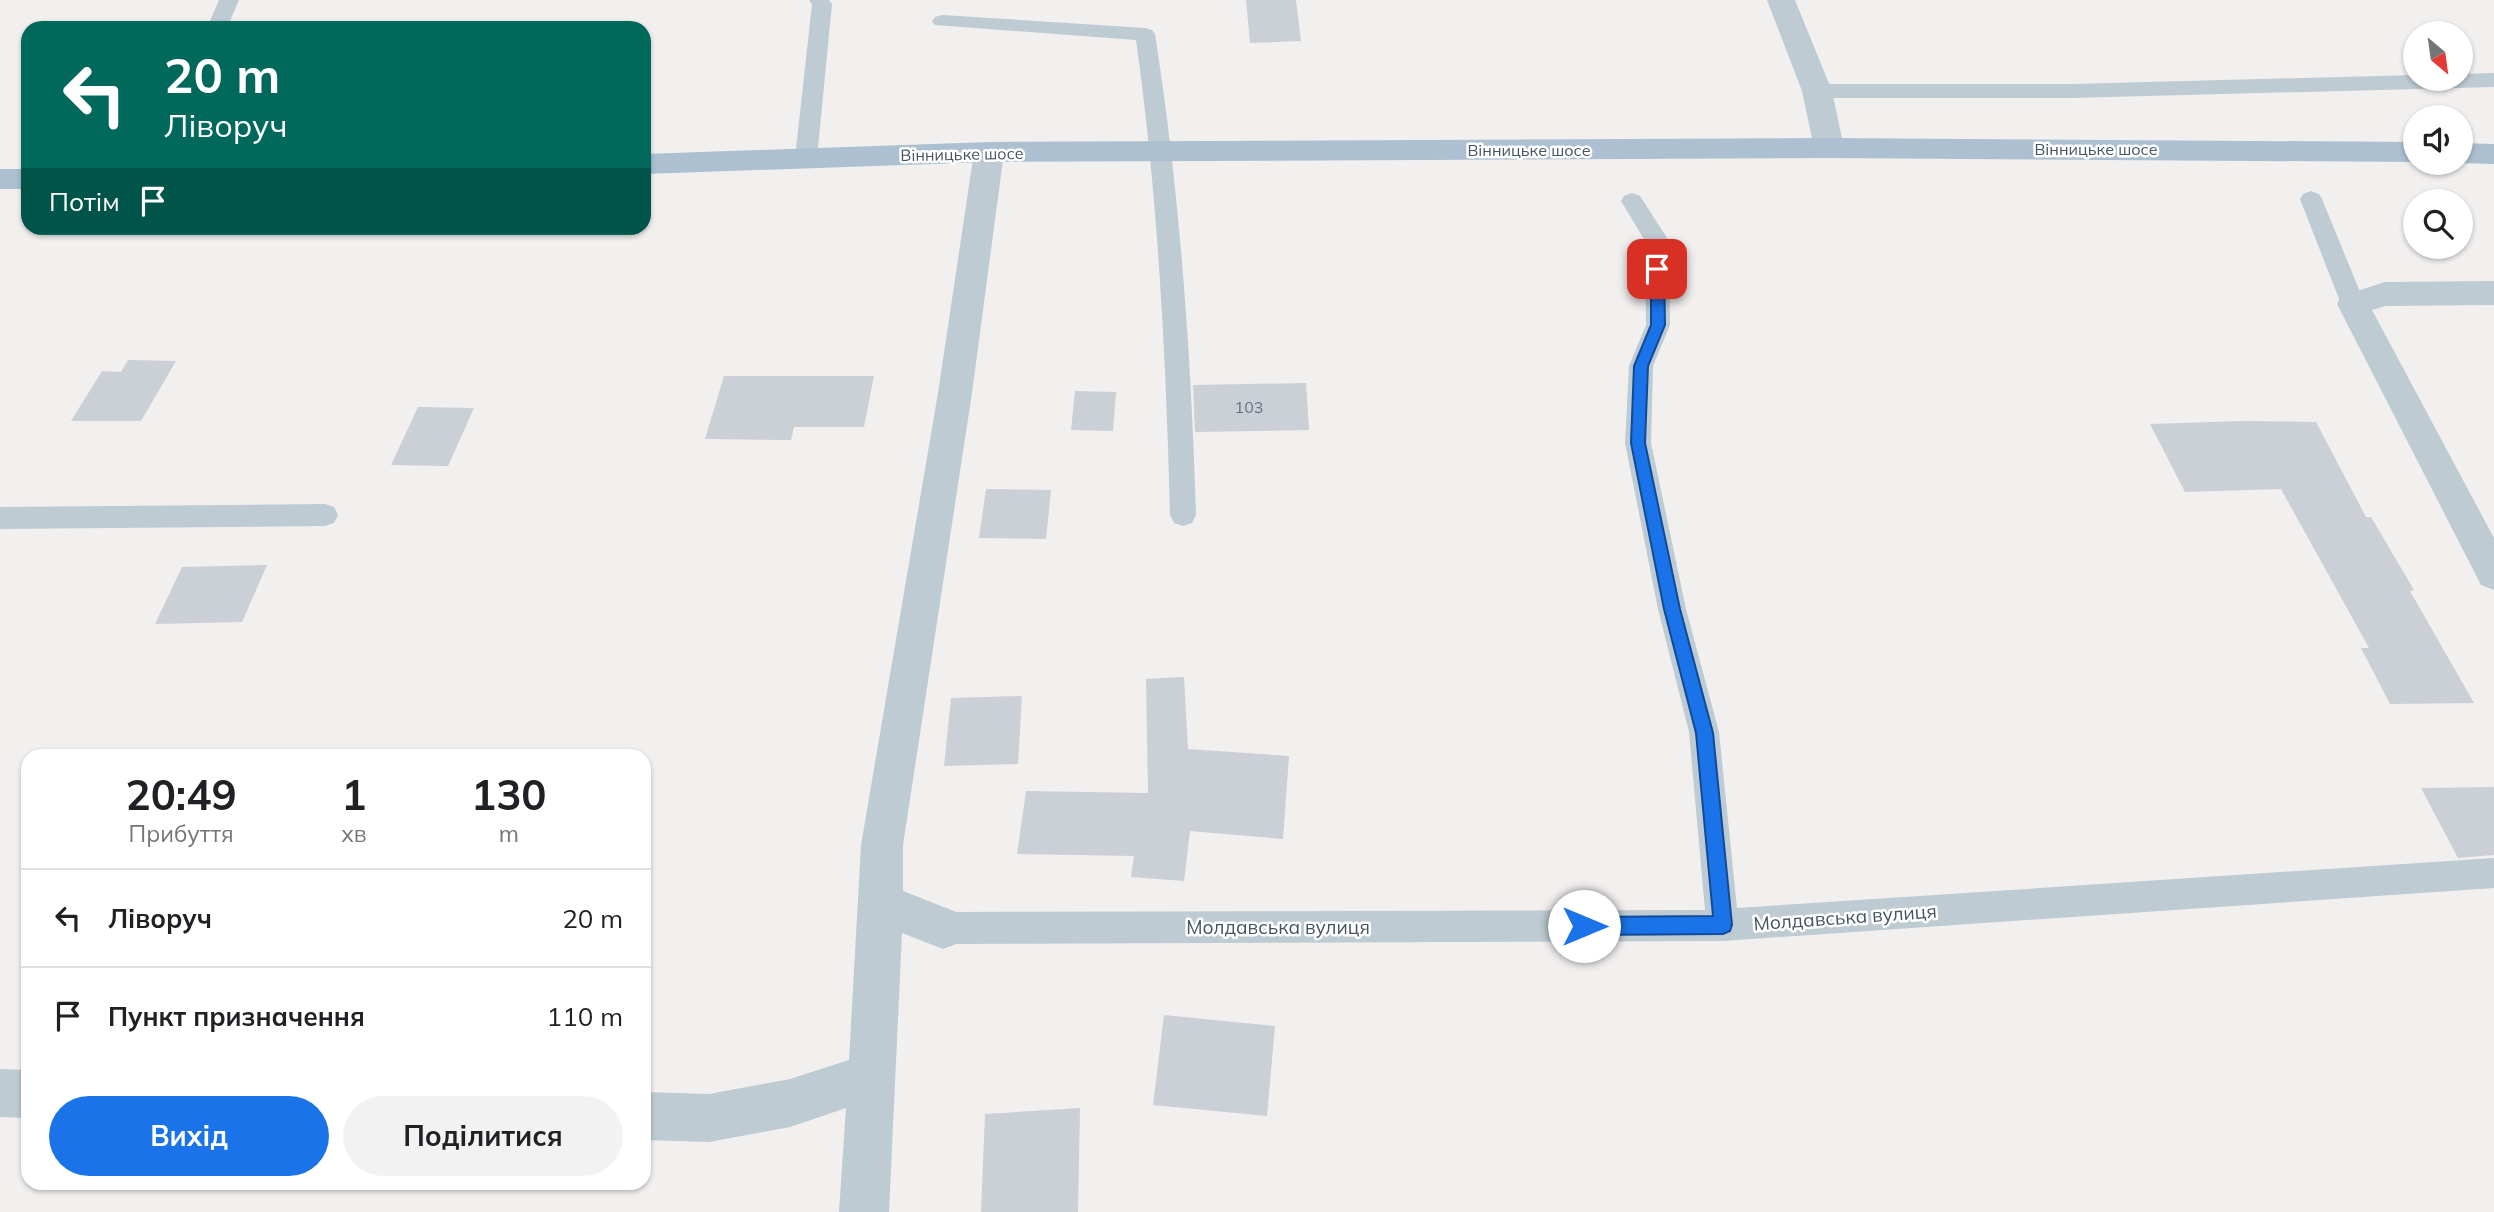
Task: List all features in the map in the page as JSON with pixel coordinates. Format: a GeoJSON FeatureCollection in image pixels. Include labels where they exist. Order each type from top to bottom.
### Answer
{"type":"FeatureCollection","features":[{"type":"Feature","properties":{"kind":"main road","name":"Вінницьке шосе"},"geometry":{"type":"LineString","coordinates":[[651,164],[989,152],[1829,148],[2403,152]]}},
{"type":"Feature","properties":{"kind":"main road"},"geometry":{"type":"LineString","coordinates":[[2473,153],[2494,154]]}},
{"type":"Feature","properties":{"kind":"main road"},"geometry":{"type":"LineString","coordinates":[[0,180],[21,179]]}},
{"type":"Feature","properties":{"kind":"street"},"geometry":{"type":"LineString","coordinates":[[1782,0],[1817,91],[1829,148]]}},
{"type":"Feature","properties":{"kind":"street"},"geometry":{"type":"LineString","coordinates":[[864,1212],[882,845],[955,393],[989,152]]}},
{"type":"Feature","properties":{"kind":"street"},"geometry":{"type":"LineString","coordinates":[[2494,293],[2385,294],[2353,304],[2494,574]]}},
{"type":"Feature","properties":{"kind":"street"},"geometry":{"type":"LineString","coordinates":[[881,903],[943,928]]}},
{"type":"Feature","properties":{"kind":"street"},"geometry":{"type":"LineString","coordinates":[[878,947],[891,941],[943,928]]}},
{"type":"Feature","properties":{"kind":"street"},"geometry":{"type":"LineString","coordinates":[[651,1116],[709,1118],[790,1103],[872,1076]]}},
{"type":"Feature","properties":{"kind":"street"},"geometry":{"type":"LineString","coordinates":[[0,1093],[21,1094]]}},
{"type":"Feature","properties":{"kind":"lane"},"geometry":{"type":"LineString","coordinates":[[220,21],[229,0]]}},
{"type":"Feature","properties":{"kind":"lane"},"geometry":{"type":"LineString","coordinates":[[806,158],[822,4],[819,0]]}},
{"type":"Feature","properties":{"kind":"lane"},"geometry":{"type":"LineString","coordinates":[[942,21],[1144,34],[1161,152],[1179,354],[1183,515]]}},
{"type":"Feature","properties":{"kind":"lane"},"geometry":{"type":"LineString","coordinates":[[1817,91],[2072,91],[2494,80]]}},
{"type":"Feature","properties":{"kind":"lane"},"geometry":{"type":"LineString","coordinates":[[2311,199],[2353,304]]}},
{"type":"Feature","properties":{"kind":"lane"},"geometry":{"type":"LineString","coordinates":[[1632,201],[1657,242],[1658,325],[1641,366],[1638,443],[1672,609],[1704,733],[1723,925]]}},
{"type":"Feature","properties":{"kind":"lane"},"geometry":{"type":"LineString","coordinates":[[0,518],[325,515]]}},
{"type":"Feature","properties":{"kind":"lane","name":"Молдавська вулиця"},"geometry":{"type":"LineString","coordinates":[[943,928],[1723,925],[2494,873]]}},
{"type":"Feature","properties":{"kind":"building"},"geometry":{"type":"Polygon","coordinates":[[[1246,0],[1296,0],[1301,41],[1250,43],[1246,0]]]}},
{"type":"Feature","properties":{"kind":"building"},"geometry":{"type":"Polygon","coordinates":[[[128,360],[176,361],[141,421],[71,421],[102,371],[121,372],[128,360]]]}},
{"type":"Feature","properties":{"kind":"building"},"geometry":{"type":"Polygon","coordinates":[[[724,376],[874,376],[864,427],[794,427],[791,440],[705,439],[724,376]]]}},
{"type":"Feature","properties":{"kind":"building"},"geometry":{"type":"Polygon","coordinates":[[[1306,383],[1309,430],[1195,432],[1193,385],[1306,383]]]}},
{"type":"Feature","properties":{"kind":"building"},"geometry":{"type":"Polygon","coordinates":[[[1075,391],[1116,392],[1113,431],[1071,430],[1075,391]]]}},
{"type":"Feature","properties":{"kind":"building"},"geometry":{"type":"Polygon","coordinates":[[[418,407],[474,408],[448,466],[391,465],[418,407]]]}},
{"type":"Feature","properties":{"kind":"building"},"geometry":{"type":"Polygon","coordinates":[[[2316,422],[2366,517],[2371,517],[2414,590],[2410,591],[2474,703],[2390,704],[2361,648],[2369,648],[2281,489],[2185,492],[2150,424],[2316,422]]]}},
{"type":"Feature","properties":{"kind":"building"},"geometry":{"type":"Polygon","coordinates":[[[986,489],[1051,490],[1046,539],[979,538],[986,489]]]}},
{"type":"Feature","properties":{"kind":"building"},"geometry":{"type":"Polygon","coordinates":[[[267,565],[242,622],[155,624],[182,567],[267,565]]]}},
{"type":"Feature","properties":{"kind":"building"},"geometry":{"type":"Polygon","coordinates":[[[1184,677],[1188,749],[1289,756],[1283,839],[1190,831],[1184,881],[1131,877],[1134,856],[1017,854],[1026,791],[1148,793],[1146,679],[1184,677]]]}},
{"type":"Feature","properties":{"kind":"building"},"geometry":{"type":"Polygon","coordinates":[[[1022,696],[1018,764],[944,766],[951,698],[1022,696]]]}},
{"type":"Feature","properties":{"kind":"building"},"geometry":{"type":"Polygon","coordinates":[[[2494,787],[2494,855],[2458,858],[2421,788],[2494,787]]]}},
{"type":"Feature","properties":{"kind":"building"},"geometry":{"type":"Polygon","coordinates":[[[1164,1015],[1275,1026],[1267,1116],[1153,1105],[1164,1015]]]}},
{"type":"Feature","properties":{"kind":"building"},"geometry":{"type":"Polygon","coordinates":[[[1080,1108],[1078,1212],[981,1212],[985,1114],[1080,1108]]]}},
{"type":"Feature","properties":{"kind":"route"},"geometry":{"type":"LineString","coordinates":[[1584,926],[1723,925],[1704,733],[1672,609],[1638,443],[1641,366],[1658,325],[1657,269]]}}]}
